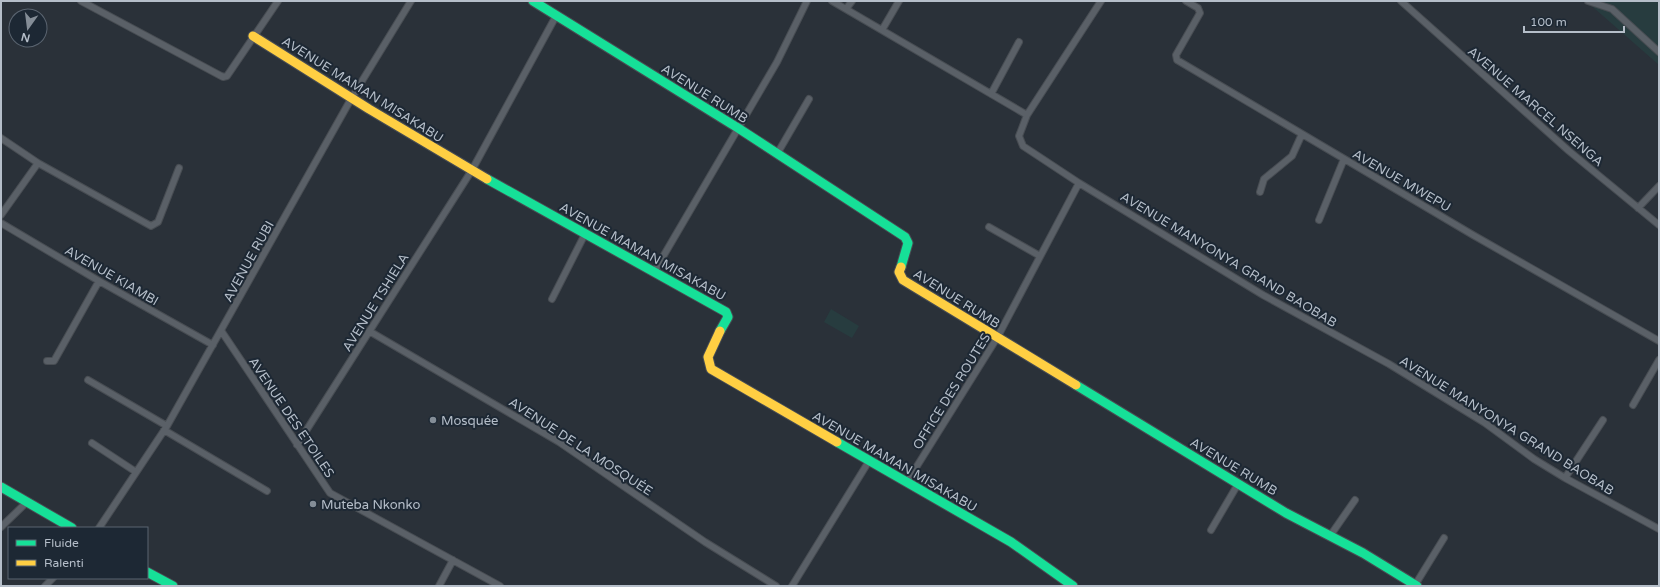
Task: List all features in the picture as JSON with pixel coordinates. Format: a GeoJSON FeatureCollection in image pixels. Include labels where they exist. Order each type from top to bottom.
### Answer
{"type":"FeatureCollection","features":[{"type":"Feature","properties":{"kind":"street"},"geometry":{"type":"LineString","coordinates":[[82,1],[223,77],[227,76],[278,1]]}},
{"type":"Feature","properties":{"kind":"street","name":"AVENUE RUBI"},"geometry":{"type":"LineString","coordinates":[[100,527],[166,428],[213,344],[222,332],[351,99],[411,1]]}},
{"type":"Feature","properties":{"kind":"street","name":"AVENUE RUMB"},"geometry":{"type":"LineString","coordinates":[[533,1],[738,128],[905,237],[908,243],[899,268],[901,278],[1286,513],[1363,553],[1416,585]]}},
{"type":"Feature","properties":{"kind":"street"},"geometry":{"type":"LineString","coordinates":[[654,272],[777,62],[806,1]]}},
{"type":"Feature","properties":{"kind":"street"},"geometry":{"type":"LineString","coordinates":[[832,1],[1027,115],[1100,1]]}},
{"type":"Feature","properties":{"kind":"street"},"geometry":{"type":"LineString","coordinates":[[846,9],[852,1]]}},
{"type":"Feature","properties":{"kind":"street"},"geometry":{"type":"LineString","coordinates":[[882,30],[899,1]]}},
{"type":"Feature","properties":{"kind":"street"},"geometry":{"type":"LineString","coordinates":[[1186,1],[1196,3]]}},
{"type":"Feature","properties":{"kind":"street","name":"AVENUE MARCEL NSENGA"},"geometry":{"type":"LineString","coordinates":[[1401,1],[1568,151],[1659,226]]}},
{"type":"Feature","properties":{"kind":"street"},"geometry":{"type":"LineString","coordinates":[[1588,1],[1612,9],[1659,52]]}},
{"type":"Feature","properties":{"kind":"street","name":"AVENUE MWEPU"},"geometry":{"type":"LineString","coordinates":[[1196,3],[1200,11],[1198,18],[1178,51],[1175,57],[1177,60],[1344,159],[1659,341]]}},
{"type":"Feature","properties":{"kind":"street","name":"AVENUE TSHIELA"},"geometry":{"type":"LineString","coordinates":[[297,445],[472,170],[556,16]]}},
{"type":"Feature","properties":{"kind":"street","name":"AVENUE MAMAN MISAKABU"},"geometry":{"type":"LineString","coordinates":[[253,36],[351,99],[472,170],[727,313],[728,317],[708,355],[708,363],[711,369],[1011,542],[1073,586]]}},
{"type":"Feature","properties":{"kind":"street"},"geometry":{"type":"LineString","coordinates":[[991,94],[1019,42]]}},
{"type":"Feature","properties":{"kind":"street"},"geometry":{"type":"LineString","coordinates":[[777,154],[809,99]]}},
{"type":"Feature","properties":{"kind":"street","name":"AVENUE MANYONYA GRAND BAOBAB"},"geometry":{"type":"LineString","coordinates":[[1027,115],[1019,136],[1020,142],[1079,183],[1263,296],[1388,364],[1485,423],[1534,459],[1565,478],[1659,529]]}},
{"type":"Feature","properties":{"kind":"street"},"geometry":{"type":"LineString","coordinates":[[1260,192],[1264,180],[1273,170],[1285,164],[1292,156],[1302,134]]}},
{"type":"Feature","properties":{"kind":"street"},"geometry":{"type":"LineString","coordinates":[[1,138],[38,163],[151,226],[158,222],[179,168]]}},
{"type":"Feature","properties":{"kind":"street"},"geometry":{"type":"LineString","coordinates":[[1319,220],[1344,159]]}},
{"type":"Feature","properties":{"kind":"street"},"geometry":{"type":"LineString","coordinates":[[1,215],[38,163]]}},
{"type":"Feature","properties":{"kind":"street","name":"OFFICE DES ROUTES"},"geometry":{"type":"LineString","coordinates":[[907,482],[997,338],[1079,183]]}},
{"type":"Feature","properties":{"kind":"street"},"geometry":{"type":"LineString","coordinates":[[1638,208],[1659,186]]}},
{"type":"Feature","properties":{"kind":"street","name":"AVENUE KIAMBI"},"geometry":{"type":"LineString","coordinates":[[1,223],[98,281],[213,344]]}},
{"type":"Feature","properties":{"kind":"street"},"geometry":{"type":"LineString","coordinates":[[989,227],[1040,256]]}},
{"type":"Feature","properties":{"kind":"street"},"geometry":{"type":"LineString","coordinates":[[552,299],[586,234]]}},
{"type":"Feature","properties":{"kind":"street"},"geometry":{"type":"LineString","coordinates":[[46,361],[54,361],[98,281]]}},
{"type":"Feature","properties":{"kind":"street","name":"AVENUE DE LA MOSQUÉE"},"geometry":{"type":"LineString","coordinates":[[369,331],[559,442],[705,542],[776,586]]}},
{"type":"Feature","properties":{"kind":"street","name":"AVENUE DES ETOILES"},"geometry":{"type":"LineString","coordinates":[[222,332],[330,492],[500,586]]}},
{"type":"Feature","properties":{"kind":"street"},"geometry":{"type":"LineString","coordinates":[[1633,405],[1659,360]]}},
{"type":"Feature","properties":{"kind":"street"},"geometry":{"type":"LineString","coordinates":[[88,380],[266,491]]}},
{"type":"Feature","properties":{"kind":"street"},"geometry":{"type":"LineString","coordinates":[[1565,478],[1604,420]]}},
{"type":"Feature","properties":{"kind":"street"},"geometry":{"type":"LineString","coordinates":[[92,443],[136,472]]}},
{"type":"Feature","properties":{"kind":"street"},"geometry":{"type":"LineString","coordinates":[[792,586],[869,461]]}},
{"type":"Feature","properties":{"kind":"street"},"geometry":{"type":"LineString","coordinates":[[1211,530],[1238,484]]}},
{"type":"Feature","properties":{"kind":"street"},"geometry":{"type":"LineString","coordinates":[[1,487],[70,527]]}},
{"type":"Feature","properties":{"kind":"street"},"geometry":{"type":"LineString","coordinates":[[1330,536],[1355,500]]}},
{"type":"Feature","properties":{"kind":"street"},"geometry":{"type":"LineString","coordinates":[[1,527],[27,502]]}},
{"type":"Feature","properties":{"kind":"street"},"geometry":{"type":"LineString","coordinates":[[1416,585],[1444,538]]}},
{"type":"Feature","properties":{"kind":"street"},"geometry":{"type":"LineString","coordinates":[[440,586],[453,560]]}},
{"type":"Feature","properties":{"kind":"street"},"geometry":{"type":"LineString","coordinates":[[148,573],[173,586]]}},
{"type":"Feature","properties":{"kind":"green space"},"geometry":{"type":"Polygon","coordinates":[[[1586,1],[1659,1],[1659,65],[1586,1]]]}},
{"type":"Feature","properties":{"kind":"green space"},"geometry":{"type":"Polygon","coordinates":[[[831,309],[859,326],[852,338],[824,322],[831,309]]]}},
{"type":"Feature","properties":{"kind":"traffic: fast"},"geometry":{"type":"LineString","coordinates":[[533,1],[738,128],[905,237],[908,243],[901,267]]}},
{"type":"Feature","properties":{"kind":"traffic: fast"},"geometry":{"type":"LineString","coordinates":[[487,179],[726,312],[728,317],[720,331]]}},
{"type":"Feature","properties":{"kind":"traffic: fast"},"geometry":{"type":"LineString","coordinates":[[1076,385],[1286,513],[1363,553],[1417,586]]}},
{"type":"Feature","properties":{"kind":"traffic: fast"},"geometry":{"type":"LineString","coordinates":[[837,442],[1011,542],[1073,586]]}},
{"type":"Feature","properties":{"kind":"traffic: fast"},"geometry":{"type":"LineString","coordinates":[[1,487],[70,527]]}},
{"type":"Feature","properties":{"kind":"traffic: fast"},"geometry":{"type":"LineString","coordinates":[[148,573],[173,586]]}},
{"type":"Feature","properties":{"kind":"traffic: slow"},"geometry":{"type":"LineString","coordinates":[[253,36],[369,109],[487,179]]}},
{"type":"Feature","properties":{"kind":"traffic: slow"},"geometry":{"type":"LineString","coordinates":[[901,267],[899,272],[903,280],[1076,385]]}},
{"type":"Feature","properties":{"kind":"traffic: slow"},"geometry":{"type":"LineString","coordinates":[[720,331],[708,357],[711,369],[837,442]]}},
{"type":"Feature","properties":{"kind":"place","name":"Mosquée"},"geometry":{"type":"Point","coordinates":[433,420]}},
{"type":"Feature","properties":{"kind":"place","name":"Muteba Nkonko"},"geometry":{"type":"Point","coordinates":[313,504]}}]}
